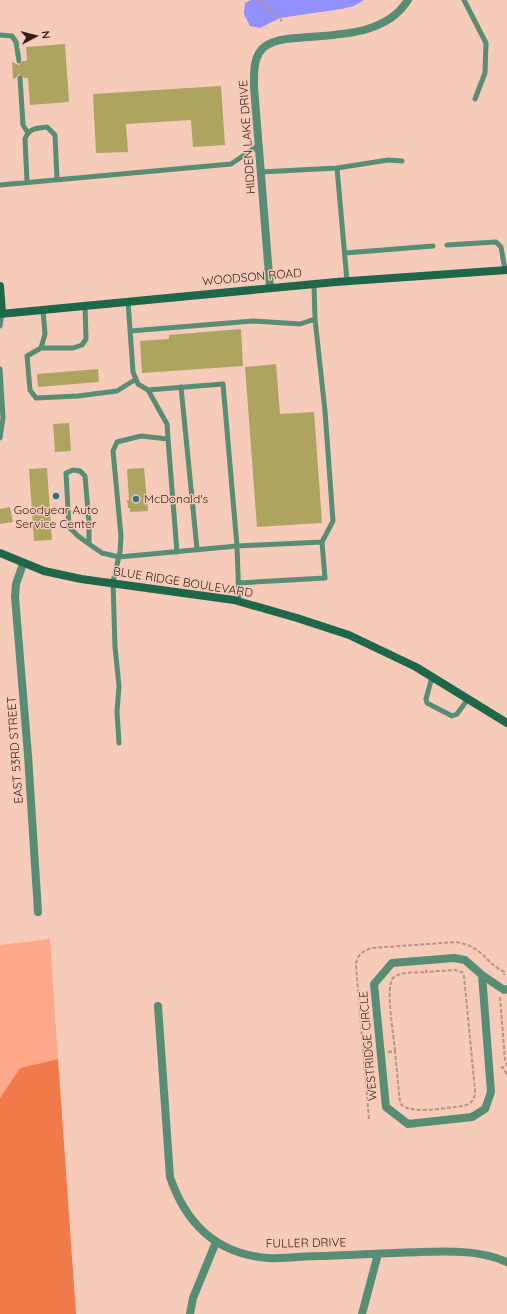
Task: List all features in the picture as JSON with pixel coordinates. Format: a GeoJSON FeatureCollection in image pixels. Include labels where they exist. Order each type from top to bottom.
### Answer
{"type":"FeatureCollection","features":[{"type":"Feature","properties":{"kind":"street","name":"HIDDEN LAKE DRIVE"},"geometry":{"type":"LineString","coordinates":[[270,288],[254,63],[262,49],[277,40],[362,32],[388,20],[408,0]]}},
{"type":"Feature","properties":{"kind":"street","name":"WOODSON ROAD"},"geometry":{"type":"LineString","coordinates":[[1,314],[347,281],[506,270]]}},
{"type":"Feature","properties":{"kind":"street"},"geometry":{"type":"LineString","coordinates":[[0,286],[1,314]]}},
{"type":"Feature","properties":{"kind":"street","name":"BLUE RIDGE BOULEVARD"},"geometry":{"type":"LineString","coordinates":[[0,553],[23,564],[44,571],[239,602],[298,618],[349,635],[416,667],[507,723]]}},
{"type":"Feature","properties":{"kind":"street","name":"EAST 53RD STREET"},"geometry":{"type":"LineString","coordinates":[[23,564],[16,584],[15,598],[28,755],[38,912]]}},
{"type":"Feature","properties":{"kind":"street","name":"WESTRIDGE CIRCLE"},"geometry":{"type":"LineString","coordinates":[[482,975],[491,1092],[485,1109],[472,1117],[408,1124],[386,1106],[374,984],[392,963],[454,958],[465,960],[482,975],[504,990],[504,992]]}},
{"type":"Feature","properties":{"kind":"street","name":"FULLER DRIVE"},"geometry":{"type":"LineString","coordinates":[[158,1006],[170,1177],[177,1197],[188,1216],[199,1228],[216,1242],[236,1252],[268,1258],[449,1251],[480,1254],[507,1262]]}},
{"type":"Feature","properties":{"kind":"street"},"geometry":{"type":"LineString","coordinates":[[190,1314],[193,1298],[216,1242]]}},
{"type":"Feature","properties":{"kind":"street"},"geometry":{"type":"LineString","coordinates":[[362,1314],[378,1254]]}},
{"type":"Feature","properties":{"kind":"lane"},"geometry":{"type":"LineString","coordinates":[[464,0],[486,43],[485,73],[475,99]]}},
{"type":"Feature","properties":{"kind":"lane"},"geometry":{"type":"LineString","coordinates":[[0,35],[12,36],[16,42],[19,61]]}},
{"type":"Feature","properties":{"kind":"lane"},"geometry":{"type":"LineString","coordinates":[[20,78],[22,125],[28,133]]}},
{"type":"Feature","properties":{"kind":"lane"},"geometry":{"type":"LineString","coordinates":[[28,182],[25,139],[28,133],[33,129],[47,127],[55,136],[57,180]]}},
{"type":"Feature","properties":{"kind":"lane"},"geometry":{"type":"LineString","coordinates":[[0,185],[231,164],[259,145]]}},
{"type":"Feature","properties":{"kind":"lane"},"geometry":{"type":"LineString","coordinates":[[261,172],[338,168],[388,160],[402,161]]}},
{"type":"Feature","properties":{"kind":"lane"},"geometry":{"type":"LineString","coordinates":[[338,168],[347,281]]}},
{"type":"Feature","properties":{"kind":"lane"},"geometry":{"type":"LineString","coordinates":[[447,245],[496,242],[501,247],[506,270]]}},
{"type":"Feature","properties":{"kind":"lane"},"geometry":{"type":"LineString","coordinates":[[345,253],[433,246]]}},
{"type":"Feature","properties":{"kind":"lane"},"geometry":{"type":"LineString","coordinates":[[238,583],[324,578],[322,542],[333,521],[325,411],[315,319],[314,284]]}},
{"type":"Feature","properties":{"kind":"lane"},"geometry":{"type":"LineString","coordinates":[[128,302],[133,372],[138,384],[148,390],[167,424],[177,552]]}},
{"type":"Feature","properties":{"kind":"lane"},"geometry":{"type":"LineString","coordinates":[[85,306],[86,339],[82,345],[73,348],[41,348],[27,356],[30,390],[36,398],[78,396],[117,391],[136,379]]}},
{"type":"Feature","properties":{"kind":"lane"},"geometry":{"type":"LineString","coordinates":[[41,348],[45,334],[43,310]]}},
{"type":"Feature","properties":{"kind":"lane"},"geometry":{"type":"LineString","coordinates":[[0,326],[1,314]]}},
{"type":"Feature","properties":{"kind":"lane"},"geometry":{"type":"LineString","coordinates":[[130,331],[253,321],[300,324],[315,319]]}},
{"type":"Feature","properties":{"kind":"lane"},"geometry":{"type":"LineString","coordinates":[[0,369],[3,418],[0,438]]}},
{"type":"Feature","properties":{"kind":"lane"},"geometry":{"type":"LineString","coordinates":[[148,390],[223,384],[239,602]]}},
{"type":"Feature","properties":{"kind":"lane"},"geometry":{"type":"LineString","coordinates":[[182,387],[197,550]]}},
{"type":"Feature","properties":{"kind":"lane"},"geometry":{"type":"LineString","coordinates":[[119,743],[117,712],[119,686],[115,647],[112,582],[119,557],[121,536],[112,451],[117,442],[141,436],[168,439]]}},
{"type":"Feature","properties":{"kind":"lane"},"geometry":{"type":"LineString","coordinates":[[89,544],[89,522],[85,476],[80,471],[72,470],[66,473],[69,527],[78,536],[89,544],[102,553],[119,557],[236,546],[322,542]]}},
{"type":"Feature","properties":{"kind":"lane"},"geometry":{"type":"LineString","coordinates":[[432,677],[426,699],[427,702],[452,716],[457,714],[468,699]]}},
{"type":"Feature","properties":{"kind":"path"},"geometry":{"type":"LineString","coordinates":[[257,0],[282,21]]}},
{"type":"Feature","properties":{"kind":"path"},"geometry":{"type":"LineString","coordinates":[[369,1119],[356,971],[358,956],[365,950],[372,948],[452,942],[470,945],[483,953],[498,969],[505,972],[504,975]]}},
{"type":"Feature","properties":{"kind":"path"},"geometry":{"type":"LineString","coordinates":[[424,944],[425,949]]}},
{"type":"Feature","properties":{"kind":"path"},"geometry":{"type":"LineString","coordinates":[[426,966],[426,972]]}},
{"type":"Feature","properties":{"kind":"path"},"geometry":{"type":"LineString","coordinates":[[455,970],[462,972],[464,976],[475,1090],[474,1099],[468,1105],[463,1106],[416,1110],[406,1109],[400,1103],[395,1051],[390,993],[392,980],[397,975],[455,970]]}},
{"type":"Feature","properties":{"kind":"path"},"geometry":{"type":"LineString","coordinates":[[504,992],[499,1000],[505,1060],[507,1066]]}},
{"type":"Feature","properties":{"kind":"path"},"geometry":{"type":"LineString","coordinates":[[385,1052],[395,1051]]}},
{"type":"Feature","properties":{"kind":"path"},"geometry":{"type":"LineString","coordinates":[[363,1054],[374,1053]]}},
{"type":"Feature","properties":{"kind":"path"},"geometry":{"type":"LineString","coordinates":[[501,1068],[503,1067],[507,1075]]}},
{"type":"Feature","properties":{"kind":"shaded area"},"geometry":{"type":"Polygon","coordinates":[[[251,0],[364,0],[354,6],[341,9],[280,18],[260,28],[250,26],[244,14],[245,3],[251,0]]]}},
{"type":"Feature","properties":{"kind":"shaded area"},"geometry":{"type":"Polygon","coordinates":[[[50,939],[58,1059],[20,1068],[0,1098],[0,945],[50,939]]]}},
{"type":"Feature","properties":{"kind":"shaded area"},"geometry":{"type":"Polygon","coordinates":[[[58,1059],[76,1314],[0,1314],[0,1098],[20,1068],[58,1059]]]}},
{"type":"Feature","properties":{"kind":"building"},"geometry":{"type":"Polygon","coordinates":[[[65,44],[69,102],[30,105],[28,78],[24,78],[19,74],[13,79],[12,62],[19,65],[23,61],[27,61],[26,47],[65,44]]]}},
{"type":"Feature","properties":{"kind":"building"},"geometry":{"type":"Polygon","coordinates":[[[221,86],[225,145],[193,147],[191,120],[126,124],[128,152],[96,153],[93,94],[221,86]]]}},
{"type":"Feature","properties":{"kind":"building"},"geometry":{"type":"Polygon","coordinates":[[[241,329],[243,366],[142,373],[140,341],[169,339],[169,335],[241,329]]]}},
{"type":"Feature","properties":{"kind":"building"},"geometry":{"type":"Polygon","coordinates":[[[276,364],[280,414],[314,412],[322,523],[257,527],[245,367],[276,364]]]}},
{"type":"Feature","properties":{"kind":"building"},"geometry":{"type":"Polygon","coordinates":[[[98,369],[99,382],[38,387],[37,374],[98,369]]]}},
{"type":"Feature","properties":{"kind":"building"},"geometry":{"type":"Polygon","coordinates":[[[69,423],[71,451],[55,452],[53,424],[69,423]]]}},
{"type":"Feature","properties":{"kind":"building"},"geometry":{"type":"Polygon","coordinates":[[[47,468],[52,540],[34,541],[29,469],[47,468]]]}},
{"type":"Feature","properties":{"kind":"building"},"geometry":{"type":"Polygon","coordinates":[[[144,468],[148,511],[130,512],[127,500],[129,500],[127,469],[144,468]]]}},
{"type":"Feature","properties":{"kind":"building"},"geometry":{"type":"Polygon","coordinates":[[[10,507],[13,522],[0,524],[0,509],[10,507]]]}},
{"type":"Feature","properties":{"kind":"place","name":"Goodyear Auto Service Center"},"geometry":{"type":"Point","coordinates":[56,496]}},
{"type":"Feature","properties":{"kind":"place","name":"McDonald's"},"geometry":{"type":"Point","coordinates":[136,499]}}]}
